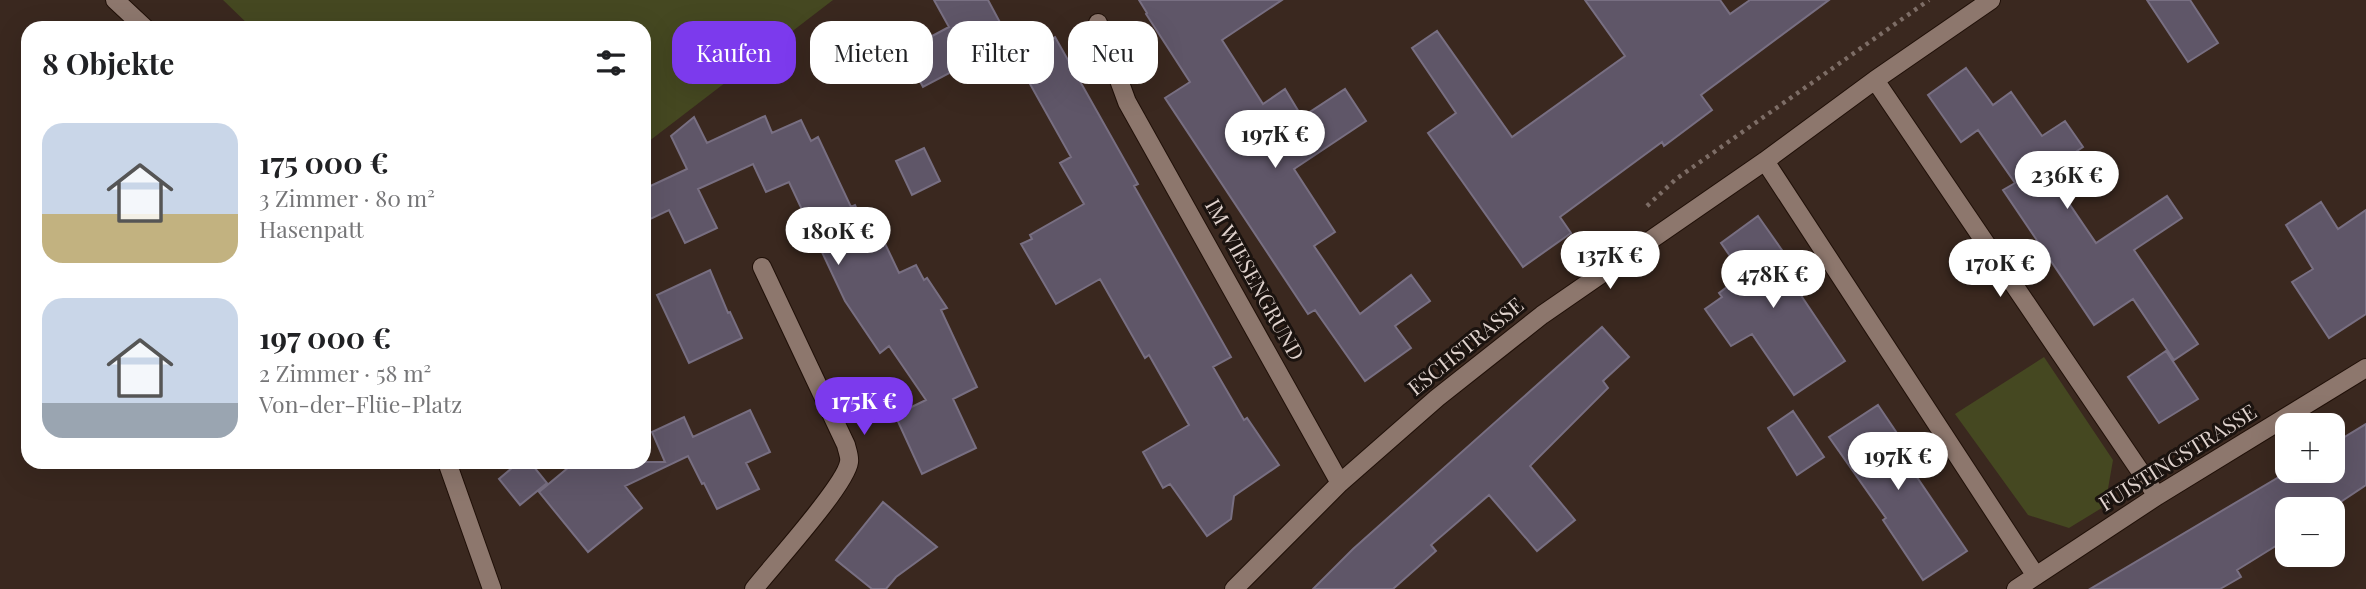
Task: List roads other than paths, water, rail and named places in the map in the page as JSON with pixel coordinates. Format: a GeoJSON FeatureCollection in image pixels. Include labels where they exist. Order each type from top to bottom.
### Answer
{"type":"FeatureCollection","features":[{"type":"Feature","properties":{"kind":"street"},"geometry":{"type":"LineString","coordinates":[[115,0],[138,21]]}},
{"type":"Feature","properties":{"kind":"street","name":"ESCHSTRASSE"},"geometry":{"type":"LineString","coordinates":[[1234,589],[1340,483],[1437,398],[1542,316],[1991,0]]}},
{"type":"Feature","properties":{"kind":"street"},"geometry":{"type":"LineString","coordinates":[[1875,80],[2157,496]]}},
{"type":"Feature","properties":{"kind":"street","name":"IM WIESENGRUND"},"geometry":{"type":"LineString","coordinates":[[1120,84],[1127,102],[1314,432],[1340,483]]}},
{"type":"Feature","properties":{"kind":"street"},"geometry":{"type":"LineString","coordinates":[[1765,161],[2036,576]]}},
{"type":"Feature","properties":{"kind":"street"},"geometry":{"type":"LineString","coordinates":[[754,589],[827,499],[841,480],[849,462],[846,446],[762,267]]}},
{"type":"Feature","properties":{"kind":"street","name":"FUISTINGSTRASSE"},"geometry":{"type":"LineString","coordinates":[[2016,589],[2157,496],[2366,368]]}},
{"type":"Feature","properties":{"kind":"street"},"geometry":{"type":"LineString","coordinates":[[449,469],[492,589]]}}]}
